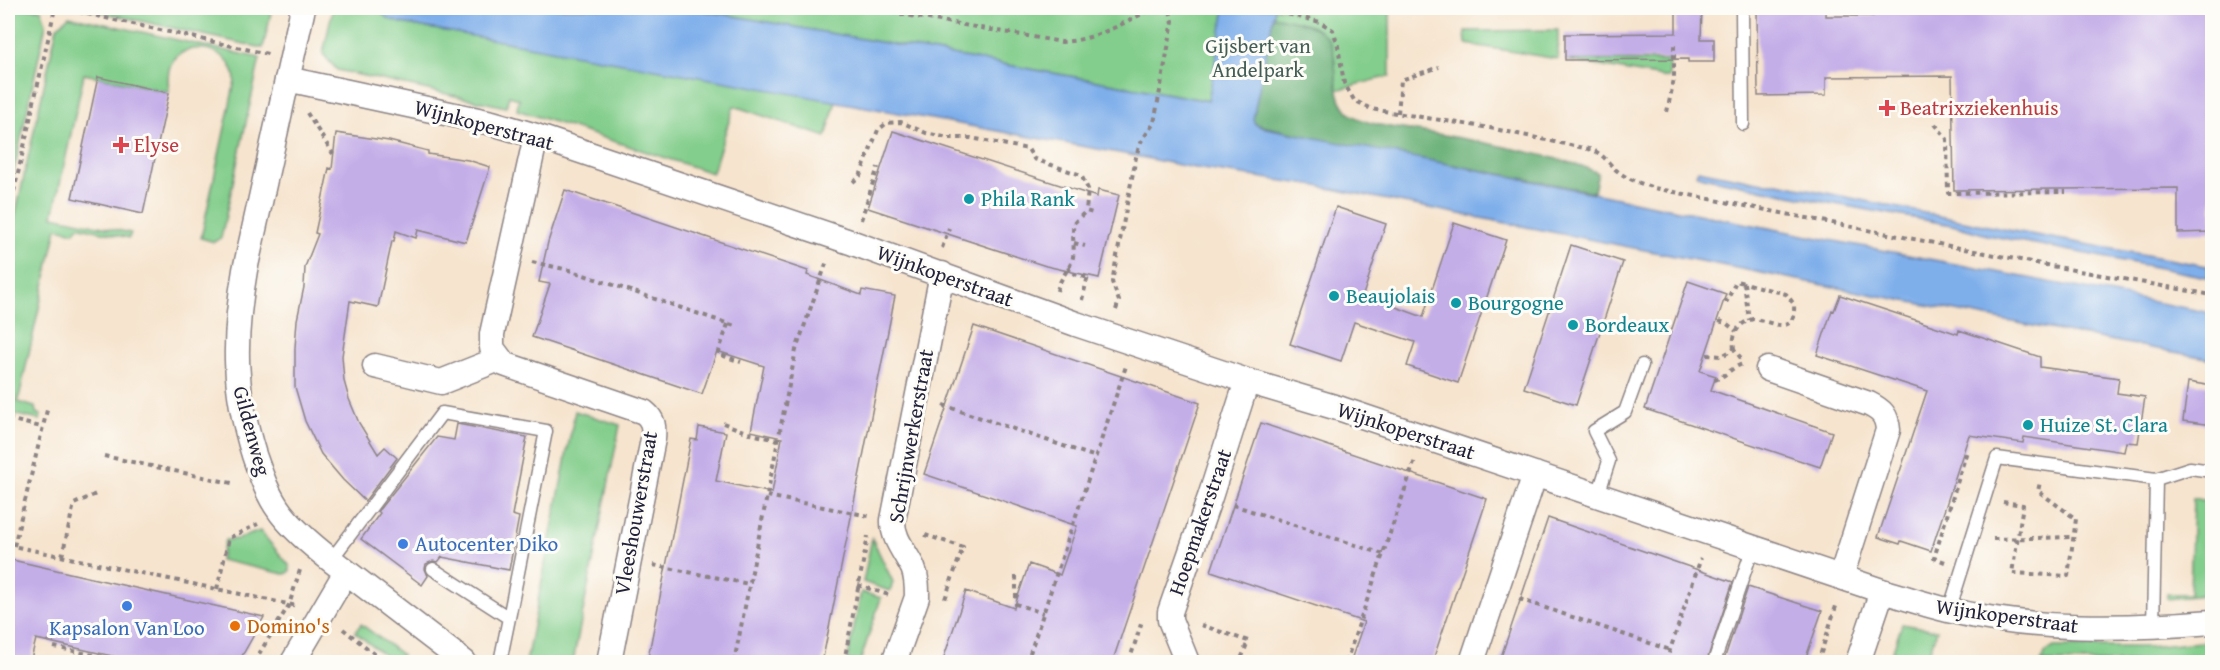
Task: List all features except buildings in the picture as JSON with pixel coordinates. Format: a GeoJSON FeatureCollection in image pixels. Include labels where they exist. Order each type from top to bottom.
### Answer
{"type":"FeatureCollection","features":[{"type":"Feature","properties":{"kind":"street","name":"Gildenweg"},"geometry":{"type":"LineString","coordinates":[[303,8],[240,299],[236,337],[237,375],[247,430],[271,498],[295,528],[338,566],[464,663]]}},
{"type":"Feature","properties":{"kind":"street","name":"Wijnkoperstraat"},"geometry":{"type":"LineString","coordinates":[[289,69],[536,136],[844,240],[1051,315],[1247,381],[1423,436],[1882,591],[1949,611],[2029,623],[2088,628],[2152,627],[2212,622]]}},
{"type":"Feature","properties":{"kind":"street"},"geometry":{"type":"LineString","coordinates":[[375,366],[441,381],[499,359],[492,348],[492,334],[536,136]]}},
{"type":"Feature","properties":{"kind":"street","name":"Schrijnwerkerstraat"},"geometry":{"type":"LineString","coordinates":[[894,663],[917,597],[916,578],[892,527],[916,396],[942,274]]}},
{"type":"Feature","properties":{"kind":"street","name":"Vleeshouwerstraat"},"geometry":{"type":"LineString","coordinates":[[499,359],[504,364],[637,409],[650,416],[653,422],[653,439],[609,663]]}},
{"type":"Feature","properties":{"kind":"street"},"geometry":{"type":"LineString","coordinates":[[1763,367],[1869,404],[1884,413],[1887,420],[1888,430],[1843,577]]}},
{"type":"Feature","properties":{"kind":"street","name":"Hoepmakerstraat"},"geometry":{"type":"LineString","coordinates":[[1187,663],[1170,616],[1247,381]]}},
{"type":"Feature","properties":{"kind":"street"},"geometry":{"type":"LineString","coordinates":[[1472,663],[1535,474]]}},
{"type":"Feature","properties":{"kind":"street"},"geometry":{"type":"LineString","coordinates":[[293,663],[322,613],[338,566]]}},
{"type":"Feature","properties":{"kind":"street"},"geometry":{"type":"LineString","coordinates":[[1858,663],[1882,591]]}},
{"type":"Feature","properties":{"kind":"lane"},"geometry":{"type":"LineString","coordinates":[[1742,8],[1743,124]]}},
{"type":"Feature","properties":{"kind":"lane"},"geometry":{"type":"LineString","coordinates":[[1598,495],[1609,461],[1594,430],[1625,412],[1642,365]]}},
{"type":"Feature","properties":{"kind":"lane"},"geometry":{"type":"LineString","coordinates":[[338,566],[442,413],[546,432],[500,663]]}},
{"type":"Feature","properties":{"kind":"lane"},"geometry":{"type":"LineString","coordinates":[[1949,611],[1997,458],[2156,479],[2190,468],[2212,471]]}},
{"type":"Feature","properties":{"kind":"lane"},"geometry":{"type":"LineString","coordinates":[[2152,627],[2156,479]]}},
{"type":"Feature","properties":{"kind":"lane"},"geometry":{"type":"LineString","coordinates":[[1714,663],[1753,547]]}},
{"type":"Feature","properties":{"kind":"lane"},"geometry":{"type":"LineString","coordinates":[[433,569],[509,618]]}},
{"type":"Feature","properties":{"kind":"path"},"geometry":{"type":"LineString","coordinates":[[8,218],[55,8]]}},
{"type":"Feature","properties":{"kind":"path"},"geometry":{"type":"LineString","coordinates":[[61,8],[289,69],[333,154]]}},
{"type":"Feature","properties":{"kind":"path"},"geometry":{"type":"LineString","coordinates":[[865,8],[1062,42],[1095,36],[1154,8]]}},
{"type":"Feature","properties":{"kind":"path"},"geometry":{"type":"LineString","coordinates":[[1110,334],[1119,301],[1112,282],[1136,157],[1140,143],[1154,123],[1173,21],[1169,8]]}},
{"type":"Feature","properties":{"kind":"path"},"geometry":{"type":"LineString","coordinates":[[1262,8],[1295,14],[1320,22],[1333,30],[1344,83],[1354,100],[1371,109],[1490,128],[1593,150],[1604,156],[1626,177],[1654,188],[2212,295]]}},
{"type":"Feature","properties":{"kind":"path"},"geometry":{"type":"LineString","coordinates":[[1295,14],[1302,8]]}},
{"type":"Feature","properties":{"kind":"path"},"geometry":{"type":"LineString","coordinates":[[1667,112],[1674,79],[1674,42]]}},
{"type":"Feature","properties":{"kind":"path"},"geometry":{"type":"LineString","coordinates":[[1398,113],[1401,80],[1439,67]]}},
{"type":"Feature","properties":{"kind":"path"},"geometry":{"type":"LineString","coordinates":[[853,182],[860,176],[878,130],[887,123],[901,122],[926,133],[948,138],[971,138],[1028,149],[1035,159],[1081,175],[1088,189],[1086,211],[1074,223],[1071,264],[1060,278],[1051,315]]}},
{"type":"Feature","properties":{"kind":"path"},"geometry":{"type":"LineString","coordinates":[[1935,124],[1947,139],[1948,193],[2066,192]]}},
{"type":"Feature","properties":{"kind":"path"},"geometry":{"type":"LineString","coordinates":[[734,663],[796,350],[878,167]]}},
{"type":"Feature","properties":{"kind":"path"},"geometry":{"type":"LineString","coordinates":[[1086,211],[1093,213]]}},
{"type":"Feature","properties":{"kind":"path"},"geometry":{"type":"LineString","coordinates":[[1074,243],[1085,246]]}},
{"type":"Feature","properties":{"kind":"path"},"geometry":{"type":"LineString","coordinates":[[508,258],[569,270],[735,326]]}},
{"type":"Feature","properties":{"kind":"path"},"geometry":{"type":"LineString","coordinates":[[1068,267],[1071,273],[1088,278]]}},
{"type":"Feature","properties":{"kind":"path"},"geometry":{"type":"LineString","coordinates":[[1724,300],[1727,301],[1736,281],[1786,294],[1794,304],[1791,320],[1787,324],[1777,326],[1757,319],[1749,320],[1736,331],[1733,337],[1734,350],[1740,357],[1763,367]]}},
{"type":"Feature","properties":{"kind":"path"},"geometry":{"type":"LineString","coordinates":[[1744,284],[1749,320]]}},
{"type":"Feature","properties":{"kind":"path"},"geometry":{"type":"LineString","coordinates":[[1719,321],[1736,331]]}},
{"type":"Feature","properties":{"kind":"path"},"geometry":{"type":"LineString","coordinates":[[728,324],[718,354],[741,362]]}},
{"type":"Feature","properties":{"kind":"path"},"geometry":{"type":"LineString","coordinates":[[1027,663],[1134,342]]}},
{"type":"Feature","properties":{"kind":"path"},"geometry":{"type":"LineString","coordinates":[[1707,355],[1722,356],[1734,350]]}},
{"type":"Feature","properties":{"kind":"path"},"geometry":{"type":"LineString","coordinates":[[1714,380],[1738,366],[1763,367]]}},
{"type":"Feature","properties":{"kind":"path"},"geometry":{"type":"LineString","coordinates":[[916,396],[1096,457]]}},
{"type":"Feature","properties":{"kind":"path"},"geometry":{"type":"LineString","coordinates":[[14,546],[41,427],[48,406]]}},
{"type":"Feature","properties":{"kind":"path"},"geometry":{"type":"LineString","coordinates":[[8,419],[41,427]]}},
{"type":"Feature","properties":{"kind":"path"},"geometry":{"type":"LineString","coordinates":[[723,423],[751,434],[778,440]]}},
{"type":"Feature","properties":{"kind":"path"},"geometry":{"type":"LineString","coordinates":[[1346,663],[1423,436]]}},
{"type":"Feature","properties":{"kind":"path"},"geometry":{"type":"LineString","coordinates":[[1962,569],[1934,558],[1967,451]]}},
{"type":"Feature","properties":{"kind":"path"},"geometry":{"type":"LineString","coordinates":[[104,456],[240,485]]}},
{"type":"Feature","properties":{"kind":"path"},"geometry":{"type":"LineString","coordinates":[[1984,499],[2023,505],[2012,573],[2068,576],[2076,519],[2038,491],[2042,464]]}},
{"type":"Feature","properties":{"kind":"path"},"geometry":{"type":"LineString","coordinates":[[62,556],[74,504],[96,494]]}},
{"type":"Feature","properties":{"kind":"path"},"geometry":{"type":"LineString","coordinates":[[1210,497],[1383,554]]}},
{"type":"Feature","properties":{"kind":"path"},"geometry":{"type":"LineString","coordinates":[[217,590],[229,538],[261,522]]}},
{"type":"Feature","properties":{"kind":"path"},"geometry":{"type":"LineString","coordinates":[[1666,663],[1710,532]]}},
{"type":"Feature","properties":{"kind":"path"},"geometry":{"type":"LineString","coordinates":[[1971,540],[2074,537]]}},
{"type":"Feature","properties":{"kind":"path"},"geometry":{"type":"LineString","coordinates":[[8,545],[322,613],[385,663]]}},
{"type":"Feature","properties":{"kind":"path"},"geometry":{"type":"LineString","coordinates":[[629,561],[749,584]]}},
{"type":"Feature","properties":{"kind":"path"},"geometry":{"type":"LineString","coordinates":[[1016,576],[1016,604],[1043,614]]}},
{"type":"Feature","properties":{"kind":"path"},"geometry":{"type":"LineString","coordinates":[[1818,663],[1843,577]]}},
{"type":"Feature","properties":{"kind":"path"},"geometry":{"type":"LineString","coordinates":[[858,585],[914,604]]}},
{"type":"Feature","properties":{"kind":"path"},"geometry":{"type":"LineString","coordinates":[[1496,591],[1670,650]]}},
{"type":"Feature","properties":{"kind":"path"},"geometry":{"type":"LineString","coordinates":[[54,647],[127,663]]}},
{"type":"Feature","properties":{"kind":"green space"},"geometry":{"type":"Polygon","coordinates":[[[8,8],[41,9],[46,24],[8,198],[8,8]]]}},
{"type":"Feature","properties":{"kind":"green space"},"geometry":{"type":"Polygon","coordinates":[[[82,8],[272,8],[263,48],[82,8]]]}},
{"type":"Feature","properties":{"kind":"green space"},"geometry":{"type":"Polygon","coordinates":[[[333,8],[379,8],[381,12],[401,23],[836,101],[826,137],[734,106],[712,173],[517,110],[519,99],[509,96],[506,107],[337,70],[323,54],[333,8]]]}},
{"type":"Feature","properties":{"kind":"green space","name":"Gijsbert van Andelpark"},"geometry":{"type":"Polygon","coordinates":[[[689,8],[1390,8],[1390,76],[1260,110],[689,8]]]}},
{"type":"Feature","properties":{"kind":"green space"},"geometry":{"type":"Polygon","coordinates":[[[69,16],[260,58],[221,238],[214,242],[201,238],[235,81],[233,69],[227,60],[208,50],[187,50],[171,64],[168,74],[169,92],[84,74],[53,216],[131,233],[129,238],[81,227],[78,227],[75,232],[57,228],[18,402],[35,407],[36,413],[41,415],[40,420],[8,413],[8,248],[57,27],[69,16]]]}},
{"type":"Feature","properties":{"kind":"green space"},"geometry":{"type":"Polygon","coordinates":[[[1273,16],[1310,26],[1321,32],[1328,40],[1333,49],[1339,95],[1343,105],[1359,119],[1383,126],[1516,149],[1582,166],[1598,173],[1594,192],[1317,139],[1255,124],[1253,119],[1273,16]]]}},
{"type":"Feature","properties":{"kind":"green space"},"geometry":{"type":"Polygon","coordinates":[[[1558,30],[1558,59],[1466,44],[1465,31],[1558,30]]]}},
{"type":"Feature","properties":{"kind":"green space"},"geometry":{"type":"Polygon","coordinates":[[[1565,60],[1670,61],[1669,78],[1565,60]]]}},
{"type":"Feature","properties":{"kind":"green space"},"geometry":{"type":"Polygon","coordinates":[[[575,411],[620,425],[573,662],[526,662],[575,411]]]}},
{"type":"Feature","properties":{"kind":"green space"},"geometry":{"type":"Polygon","coordinates":[[[2193,498],[2212,502],[2212,594],[2167,599],[2167,594],[2190,594],[2193,498]]]}},
{"type":"Feature","properties":{"kind":"green space"},"geometry":{"type":"Polygon","coordinates":[[[260,531],[289,565],[288,573],[220,560],[225,540],[238,539],[260,531]]]}},
{"type":"Feature","properties":{"kind":"green space"},"geometry":{"type":"Polygon","coordinates":[[[872,538],[893,582],[890,591],[863,582],[872,538]]]}},
{"type":"Feature","properties":{"kind":"green space"},"geometry":{"type":"Polygon","coordinates":[[[861,592],[881,598],[860,662],[847,662],[861,592]]]}},
{"type":"Feature","properties":{"kind":"green space"},"geometry":{"type":"Polygon","coordinates":[[[361,624],[402,655],[397,662],[393,662],[355,632],[361,624]]]}},
{"type":"Feature","properties":{"kind":"green space"},"geometry":{"type":"Polygon","coordinates":[[[1902,624],[1937,630],[1926,662],[1889,662],[1902,624]]]}},
{"type":"Feature","properties":{"kind":"green space"},"geometry":{"type":"Polygon","coordinates":[[[2212,641],[2212,662],[2041,662],[2046,652],[2054,647],[2147,647],[2212,641]]]}},
{"type":"Feature","properties":{"kind":"water"},"geometry":{"type":"Polygon","coordinates":[[[379,8],[689,8],[1208,101],[1225,8],[1275,8],[1253,119],[1255,124],[1261,127],[1819,238],[2212,313],[2212,359],[1317,186],[1189,167],[401,23],[385,16],[379,8]]]}},
{"type":"Feature","properties":{"kind":"water"},"geometry":{"type":"Polygon","coordinates":[[[1698,170],[1763,183],[1778,183],[2008,230],[2212,267],[2212,278],[1703,177],[1696,174],[1698,170]]]}},
{"type":"Feature","properties":{"kind":"place","name":"Beatrixziekenhuis"},"geometry":{"type":"Point","coordinates":[1887,108]}},
{"type":"Feature","properties":{"kind":"place","name":"Elyse"},"geometry":{"type":"Point","coordinates":[121,145]}},
{"type":"Feature","properties":{"kind":"place","name":"Phila Rank"},"geometry":{"type":"Point","coordinates":[969,199]}},
{"type":"Feature","properties":{"kind":"place","name":"Beaujolais"},"geometry":{"type":"Point","coordinates":[1334,296]}},
{"type":"Feature","properties":{"kind":"place","name":"Bourgogne"},"geometry":{"type":"Point","coordinates":[1456,303]}},
{"type":"Feature","properties":{"kind":"place","name":"Bordeaux"},"geometry":{"type":"Point","coordinates":[1573,325]}},
{"type":"Feature","properties":{"kind":"place","name":"Huize St. Clara"},"geometry":{"type":"Point","coordinates":[2028,425]}},
{"type":"Feature","properties":{"kind":"place","name":"Autocenter Diko"},"geometry":{"type":"Point","coordinates":[403,544]}},
{"type":"Feature","properties":{"kind":"place","name":"Kapsalon Van Loo"},"geometry":{"type":"Point","coordinates":[127,606]}},
{"type":"Feature","properties":{"kind":"place","name":"Domino's"},"geometry":{"type":"Point","coordinates":[235,626]}}]}
